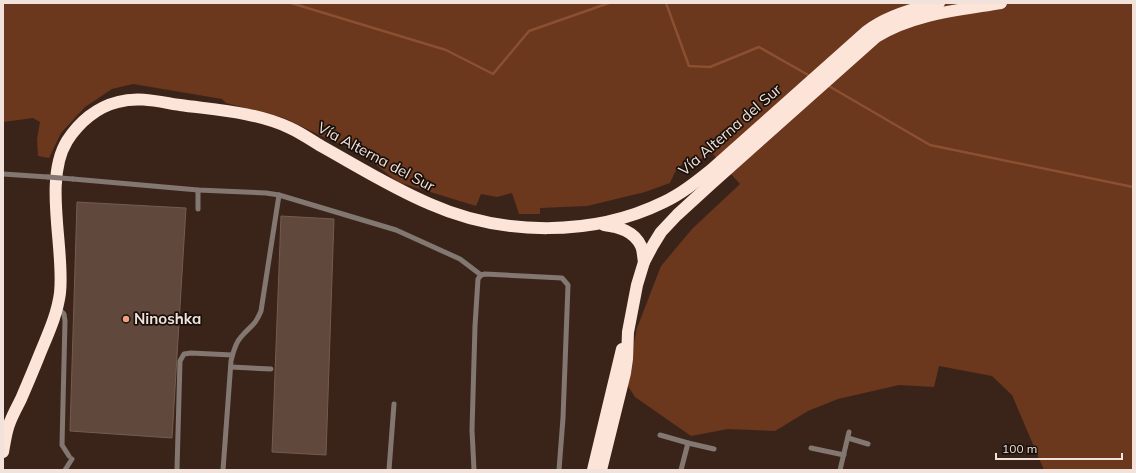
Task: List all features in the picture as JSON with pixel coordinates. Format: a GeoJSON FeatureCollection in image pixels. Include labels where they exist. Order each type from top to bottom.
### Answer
{"type":"FeatureCollection","features":[{"type":"Feature","properties":{"kind":"highway","name":"Vía Alterna del Sur"},"geometry":{"type":"LineString","coordinates":[[3,452],[9,424],[58,307],[61,273],[55,190],[62,150],[74,131],[97,110],[119,101],[143,99],[247,115],[289,127],[406,193],[431,205],[456,214],[482,221],[526,227],[556,227],[599,224],[638,213],[667,201],[690,186],[715,174],[871,40],[888,30],[909,21],[961,9],[1001,3]]}},
{"type":"Feature","properties":{"kind":"highway","name":"Vía Alterna del Sur"},"geometry":{"type":"LineString","coordinates":[[602,470],[625,373],[628,332],[638,285],[644,262],[661,232],[715,174],[875,24],[934,4]]}},
{"type":"Feature","properties":{"kind":"highway"},"geometry":{"type":"LineString","coordinates":[[599,224],[619,228],[631,234],[642,247],[644,262]]}},
{"type":"Feature","properties":{"kind":"highway"},"geometry":{"type":"LineString","coordinates":[[593,470],[622,347],[628,332]]}},
{"type":"Feature","properties":{"kind":"lane"},"geometry":{"type":"LineString","coordinates":[[3,174],[73,178],[198,190],[266,193],[396,230],[460,259],[481,275],[562,278],[568,285],[563,418],[559,470]]}},
{"type":"Feature","properties":{"kind":"lane"},"geometry":{"type":"LineString","coordinates":[[198,190],[198,209]]}},
{"type":"Feature","properties":{"kind":"lane"},"geometry":{"type":"LineString","coordinates":[[223,470],[232,355],[240,338],[255,324],[261,311],[279,196]]}},
{"type":"Feature","properties":{"kind":"lane"},"geometry":{"type":"LineString","coordinates":[[474,470],[472,430],[474,326],[478,279],[481,275]]}},
{"type":"Feature","properties":{"kind":"lane"},"geometry":{"type":"LineString","coordinates":[[58,307],[64,314],[65,321],[62,445],[71,458],[65,470]]}},
{"type":"Feature","properties":{"kind":"lane"},"geometry":{"type":"LineString","coordinates":[[177,469],[180,361],[184,354],[191,352],[232,355]]}},
{"type":"Feature","properties":{"kind":"lane"},"geometry":{"type":"LineString","coordinates":[[230,368],[271,369]]}},
{"type":"Feature","properties":{"kind":"lane"},"geometry":{"type":"LineString","coordinates":[[389,470],[394,404]]}},
{"type":"Feature","properties":{"kind":"lane"},"geometry":{"type":"LineString","coordinates":[[840,470],[849,432]]}},
{"type":"Feature","properties":{"kind":"lane"},"geometry":{"type":"LineString","coordinates":[[660,435],[714,449]]}},
{"type":"Feature","properties":{"kind":"lane"},"geometry":{"type":"LineString","coordinates":[[848,438],[868,444]]}},
{"type":"Feature","properties":{"kind":"lane"},"geometry":{"type":"LineString","coordinates":[[681,470],[688,443]]}},
{"type":"Feature","properties":{"kind":"lane"},"geometry":{"type":"LineString","coordinates":[[811,448],[844,455]]}},
{"type":"Feature","properties":{"kind":"shaded area"},"geometry":{"type":"Polygon","coordinates":[[[3,3],[1133,3],[1133,470],[1044,470],[1012,395],[992,376],[939,366],[934,387],[899,385],[838,399],[808,411],[775,431],[728,429],[691,436],[635,397],[626,383],[637,328],[661,266],[692,229],[740,184],[710,151],[701,159],[692,160],[682,164],[675,172],[670,183],[645,192],[587,206],[540,208],[540,214],[519,214],[512,193],[497,197],[481,194],[476,206],[398,182],[348,143],[336,143],[284,118],[226,103],[222,99],[133,84],[112,89],[85,107],[61,133],[49,158],[38,156],[37,139],[40,122],[33,118],[3,122],[3,3]]]}},
{"type":"Feature","properties":{"kind":"building","name":"Ninoshka"},"geometry":{"type":"Polygon","coordinates":[[[77,202],[186,208],[172,438],[70,431],[77,202]]]}},
{"type":"Feature","properties":{"kind":"building"},"geometry":{"type":"Polygon","coordinates":[[[281,216],[334,219],[326,455],[272,452],[281,216]]]}},
{"type":"Feature","properties":{"kind":"waterway"},"geometry":{"type":"LineString","coordinates":[[291,3],[446,50],[493,74],[529,31],[609,3]]}},
{"type":"Feature","properties":{"kind":"waterway"},"geometry":{"type":"LineString","coordinates":[[666,3],[689,66],[710,67],[759,47],[810,76]]}},
{"type":"Feature","properties":{"kind":"waterway"},"geometry":{"type":"LineString","coordinates":[[827,85],[930,145],[1133,187]]}},
{"type":"Feature","properties":{"kind":"place","name":"Ninoshka"},"geometry":{"type":"Point","coordinates":[126,319]}}]}
